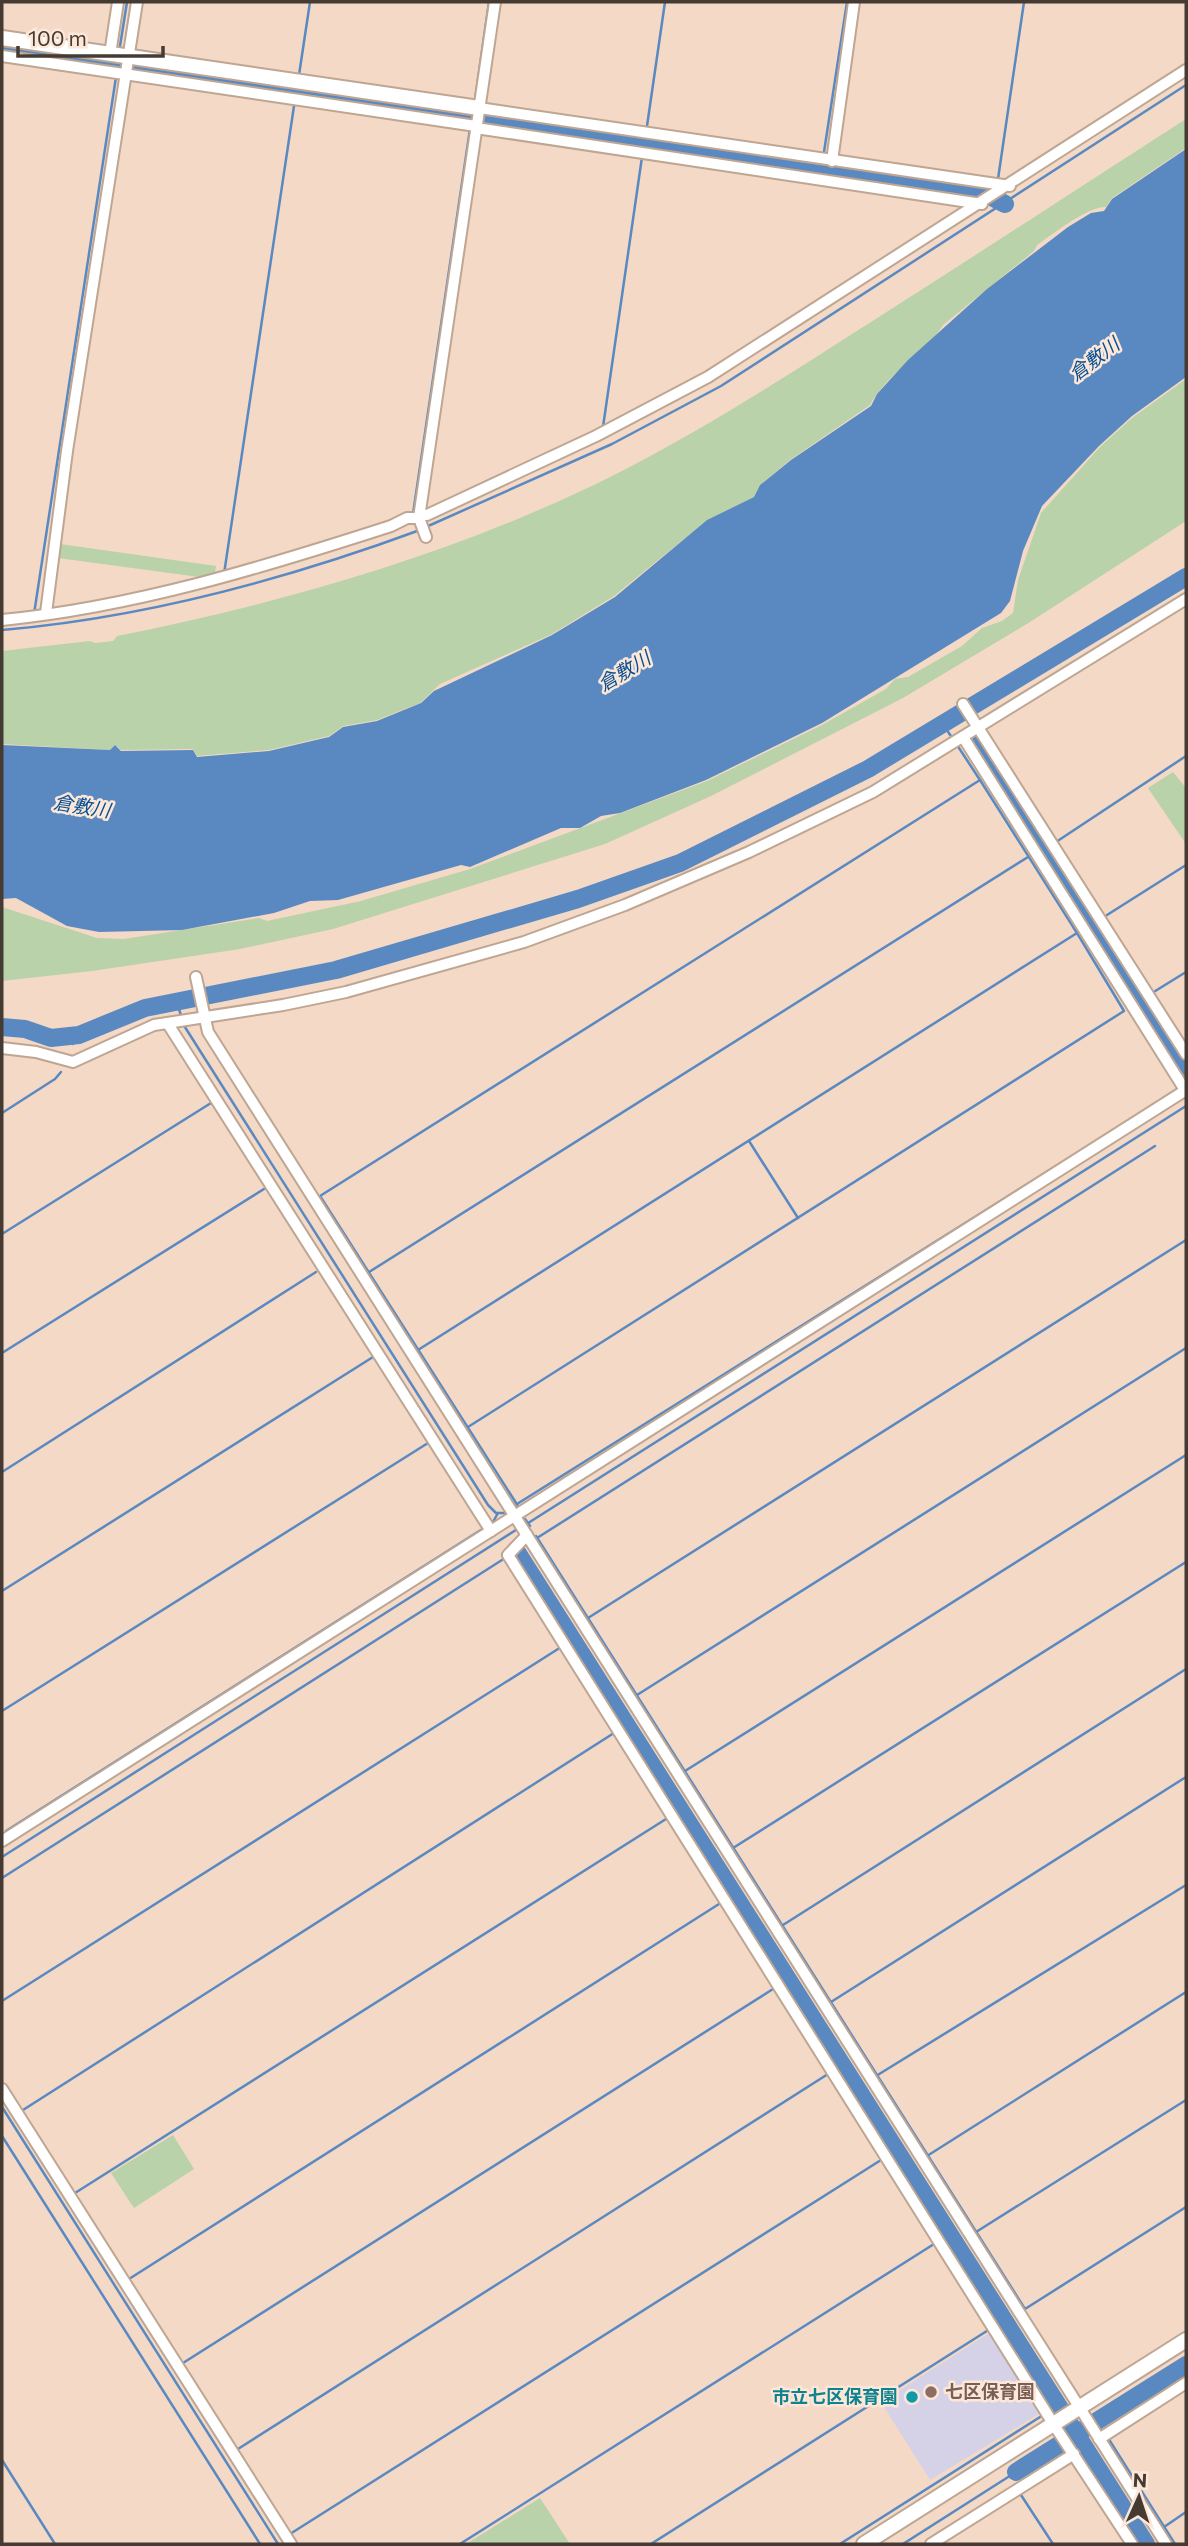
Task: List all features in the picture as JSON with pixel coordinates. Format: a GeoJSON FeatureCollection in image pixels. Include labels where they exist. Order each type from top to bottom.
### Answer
{"type":"FeatureCollection","features":[{"type":"Feature","properties":{"kind":"street"},"geometry":{"type":"LineString","coordinates":[[110,54],[118,2]]}},
{"type":"Feature","properties":{"kind":"street"},"geometry":{"type":"LineString","coordinates":[[38,616],[67,451],[137,2]]}},
{"type":"Feature","properties":{"kind":"street"},"geometry":{"type":"LineString","coordinates":[[419,523],[475,122],[495,2]]}},
{"type":"Feature","properties":{"kind":"street"},"geometry":{"type":"LineString","coordinates":[[829,169],[854,2]]}},
{"type":"Feature","properties":{"kind":"street"},"geometry":{"type":"LineString","coordinates":[[2,38],[110,54],[125,69]]}},
{"type":"Feature","properties":{"kind":"street"},"geometry":{"type":"LineString","coordinates":[[2,56],[304,93],[475,122],[829,169],[1010,186]]}},
{"type":"Feature","properties":{"kind":"street"},"geometry":{"type":"LineString","coordinates":[[2,620],[64,613],[225,579],[419,523],[426,515],[596,436],[708,377],[1010,186],[1186,70]]}},
{"type":"Feature","properties":{"kind":"street"},"geometry":{"type":"LineString","coordinates":[[304,93],[475,122],[829,169],[985,202]]}},
{"type":"Feature","properties":{"kind":"street"},"geometry":{"type":"LineString","coordinates":[[2,1048],[36,1052],[73,1062],[134,1034],[204,1015],[283,1005],[383,982],[524,942],[625,905],[749,852],[873,792],[957,739],[976,722],[1186,599]]}},
{"type":"Feature","properties":{"kind":"street"},"geometry":{"type":"LineString","coordinates":[[964,704],[1186,1054]]}},
{"type":"Feature","properties":{"kind":"street"},"geometry":{"type":"LineString","coordinates":[[2,1841],[491,1531],[521,1526],[1186,1090],[957,739]]}},
{"type":"Feature","properties":{"kind":"street"},"geometry":{"type":"LineString","coordinates":[[198,982],[208,1032],[1166,2544]]}},
{"type":"Feature","properties":{"kind":"street"},"geometry":{"type":"LineString","coordinates":[[177,1022],[491,1531]]}},
{"type":"Feature","properties":{"kind":"street"},"geometry":{"type":"LineString","coordinates":[[521,1526],[508,1555],[1132,2544]]}},
{"type":"Feature","properties":{"kind":"street"},"geometry":{"type":"LineString","coordinates":[[2,2089],[291,2544]]}},
{"type":"Feature","properties":{"kind":"street"},"geometry":{"type":"LineString","coordinates":[[864,2544],[1058,2428],[1186,2340]]}},
{"type":"Feature","properties":{"kind":"street"},"geometry":{"type":"LineString","coordinates":[[1097,2436],[1186,2383]]}},
{"type":"Feature","properties":{"kind":"street"},"geometry":{"type":"LineString","coordinates":[[931,2544],[1072,2451]]}},
{"type":"Feature","properties":{"kind":"shaded area"},"geometry":{"type":"Polygon","coordinates":[[[994,2330],[1042,2412],[930,2480],[881,2402],[994,2330]]]}},
{"type":"Feature","properties":{"kind":"green space"},"geometry":{"type":"Polygon","coordinates":[[[1186,119],[1186,148],[1112,198],[1106,207],[1080,216],[1037,245],[1034,251],[943,325],[926,346],[886,383],[870,405],[790,460],[760,485],[754,497],[707,520],[614,596],[552,634],[440,684],[420,703],[377,720],[343,726],[329,736],[269,750],[197,756],[193,749],[121,750],[115,745],[110,750],[2,744],[2,651],[113,641],[117,636],[308,591],[433,551],[555,503],[649,457],[750,398],[1186,119]]]}},
{"type":"Feature","properties":{"kind":"green space"},"geometry":{"type":"Polygon","coordinates":[[[1186,379],[1186,521],[1030,622],[903,698],[711,796],[605,844],[333,929],[240,949],[2,981],[2,907],[97,938],[124,939],[259,918],[267,921],[361,901],[470,869],[707,781],[822,725],[886,689],[895,679],[908,677],[962,646],[982,628],[1002,621],[1013,613],[1018,580],[1041,513],[1100,447],[1132,418],[1186,379]]]}},
{"type":"Feature","properties":{"kind":"green space"},"geometry":{"type":"Polygon","coordinates":[[[60,544],[216,566],[214,579],[58,558],[60,544]]]}},
{"type":"Feature","properties":{"kind":"green space"},"geometry":{"type":"Polygon","coordinates":[[[1173,772],[1186,788],[1186,844],[1148,788],[1173,772]]]}},
{"type":"Feature","properties":{"kind":"green space"},"geometry":{"type":"Polygon","coordinates":[[[173,2135],[194,2169],[134,2208],[111,2173],[173,2135]]]}},
{"type":"Feature","properties":{"kind":"green space"},"geometry":{"type":"Polygon","coordinates":[[[540,2498],[570,2544],[466,2544],[540,2498]]]}},
{"type":"Feature","properties":{"kind":"water","name":"倉敷川"},"geometry":{"type":"Polygon","coordinates":[[[1186,149],[1186,377],[1132,416],[1099,446],[1042,506],[1023,551],[1010,601],[1001,613],[822,723],[706,780],[620,813],[601,816],[580,828],[561,828],[470,867],[461,865],[338,900],[310,901],[274,913],[182,930],[99,932],[67,926],[16,898],[2,899],[2,745],[110,750],[115,745],[121,751],[193,750],[197,757],[269,751],[329,737],[343,727],[377,721],[421,703],[434,691],[552,635],[615,597],[707,520],[754,497],[760,485],[791,460],[871,406],[877,394],[908,360],[987,289],[1068,227],[1091,213],[1104,211],[1112,199],[1186,149]]]}},
{"type":"Feature","properties":{"kind":"waterway"},"geometry":{"type":"LineString","coordinates":[[120,46],[127,2]]}},
{"type":"Feature","properties":{"kind":"waterway"},"geometry":{"type":"LineString","coordinates":[[299,75],[310,2]]}},
{"type":"Feature","properties":{"kind":"waterway"},"geometry":{"type":"LineString","coordinates":[[475,100],[489,2]]}},
{"type":"Feature","properties":{"kind":"waterway"},"geometry":{"type":"LineString","coordinates":[[647,126],[665,2]]}},
{"type":"Feature","properties":{"kind":"waterway"},"geometry":{"type":"LineString","coordinates":[[824,152],[847,2]]}},
{"type":"Feature","properties":{"kind":"waterway"},"geometry":{"type":"LineString","coordinates":[[998,179],[1024,2]]}},
{"type":"Feature","properties":{"kind":"waterway"},"geometry":{"type":"LineString","coordinates":[[2,49],[988,195],[1005,204]]}},
{"type":"Feature","properties":{"kind":"waterway"},"geometry":{"type":"LineString","coordinates":[[34,614],[116,77]]}},
{"type":"Feature","properties":{"kind":"waterway"},"geometry":{"type":"LineString","coordinates":[[426,527],[612,444],[721,386],[1186,85]]}},
{"type":"Feature","properties":{"kind":"waterway"},"geometry":{"type":"LineString","coordinates":[[224,574],[294,106]]}},
{"type":"Feature","properties":{"kind":"waterway"},"geometry":{"type":"LineString","coordinates":[[413,514],[470,129]]}},
{"type":"Feature","properties":{"kind":"waterway"},"geometry":{"type":"LineString","coordinates":[[644,148],[645,141]]}},
{"type":"Feature","properties":{"kind":"waterway"},"geometry":{"type":"LineString","coordinates":[[603,427],[642,157]]}},
{"type":"Feature","properties":{"kind":"waterway"},"geometry":{"type":"LineString","coordinates":[[2,630],[108,616],[214,594],[318,565],[420,530]]}},
{"type":"Feature","properties":{"kind":"waterway"},"geometry":{"type":"LineString","coordinates":[[2,1027],[25,1029],[51,1038],[79,1035],[145,1008],[336,970],[578,899],[680,863],[868,769],[1186,577]]}},
{"type":"Feature","properties":{"kind":"waterway"},"geometry":{"type":"LineString","coordinates":[[944,726],[953,739]]}},
{"type":"Feature","properties":{"kind":"waterway"},"geometry":{"type":"LineString","coordinates":[[972,738],[1186,1074]]}},
{"type":"Feature","properties":{"kind":"waterway"},"geometry":{"type":"LineString","coordinates":[[518,1506],[320,1196],[980,780],[957,745]]}},
{"type":"Feature","properties":{"kind":"waterway"},"geometry":{"type":"LineString","coordinates":[[1056,842],[1186,756]]}},
{"type":"Feature","properties":{"kind":"waterway"},"geometry":{"type":"LineString","coordinates":[[418,1350],[1077,933],[980,780]]}},
{"type":"Feature","properties":{"kind":"waterway"},"geometry":{"type":"LineString","coordinates":[[369,1272],[1028,857]]}},
{"type":"Feature","properties":{"kind":"waterway"},"geometry":{"type":"LineString","coordinates":[[1107,915],[1186,865]]}},
{"type":"Feature","properties":{"kind":"waterway"},"geometry":{"type":"LineString","coordinates":[[468,1427],[1124,1011],[1077,933]]}},
{"type":"Feature","properties":{"kind":"waterway"},"geometry":{"type":"LineString","coordinates":[[1152,993],[1186,972]]}},
{"type":"Feature","properties":{"kind":"waterway"},"geometry":{"type":"LineString","coordinates":[[177,1004],[182,1018]]}},
{"type":"Feature","properties":{"kind":"waterway"},"geometry":{"type":"LineString","coordinates":[[183,1024],[488,1505],[496,1513],[504,1513]]}},
{"type":"Feature","properties":{"kind":"waterway"},"geometry":{"type":"LineString","coordinates":[[73,1036],[73,1044]]}},
{"type":"Feature","properties":{"kind":"waterway"},"geometry":{"type":"LineString","coordinates":[[2,1113],[55,1079],[61,1072]]}},
{"type":"Feature","properties":{"kind":"waterway"},"geometry":{"type":"LineString","coordinates":[[2,1234],[211,1103]]}},
{"type":"Feature","properties":{"kind":"waterway"},"geometry":{"type":"LineString","coordinates":[[525,1525],[1186,1106]]}},
{"type":"Feature","properties":{"kind":"waterway"},"geometry":{"type":"LineString","coordinates":[[749,1141],[798,1218]]}},
{"type":"Feature","properties":{"kind":"waterway"},"geometry":{"type":"LineString","coordinates":[[537,1538],[1155,1146]]}},
{"type":"Feature","properties":{"kind":"waterway"},"geometry":{"type":"LineString","coordinates":[[517,1504],[1066,1160]]}},
{"type":"Feature","properties":{"kind":"waterway"},"geometry":{"type":"LineString","coordinates":[[2,1353],[264,1189]]}},
{"type":"Feature","properties":{"kind":"waterway"},"geometry":{"type":"LineString","coordinates":[[588,1618],[1186,1240]]}},
{"type":"Feature","properties":{"kind":"waterway"},"geometry":{"type":"LineString","coordinates":[[2,1472],[316,1272]]}},
{"type":"Feature","properties":{"kind":"waterway"},"geometry":{"type":"LineString","coordinates":[[637,1695],[1186,1348]]}},
{"type":"Feature","properties":{"kind":"waterway"},"geometry":{"type":"LineString","coordinates":[[2,1591],[373,1357]]}},
{"type":"Feature","properties":{"kind":"waterway"},"geometry":{"type":"LineString","coordinates":[[2,1711],[428,1443]]}},
{"type":"Feature","properties":{"kind":"waterway"},"geometry":{"type":"LineString","coordinates":[[685,1771],[1186,1455]]}},
{"type":"Feature","properties":{"kind":"waterway"},"geometry":{"type":"LineString","coordinates":[[493,1522],[498,1513]]}},
{"type":"Feature","properties":{"kind":"waterway"},"geometry":{"type":"LineString","coordinates":[[525,1519],[530,1526]]}},
{"type":"Feature","properties":{"kind":"waterway"},"geometry":{"type":"LineString","coordinates":[[6,1831],[484,1528]]}},
{"type":"Feature","properties":{"kind":"waterway"},"geometry":{"type":"LineString","coordinates":[[2,1857],[519,1528]]}},
{"type":"Feature","properties":{"kind":"waterway"},"geometry":{"type":"LineString","coordinates":[[536,1536],[1025,2309],[1186,2207]]}},
{"type":"Feature","properties":{"kind":"waterway"},"geometry":{"type":"LineString","coordinates":[[517,1552],[1146,2544]]}},
{"type":"Feature","properties":{"kind":"waterway"},"geometry":{"type":"LineString","coordinates":[[2,1878],[502,1560]]}},
{"type":"Feature","properties":{"kind":"waterway"},"geometry":{"type":"LineString","coordinates":[[733,1848],[1186,1562]]}},
{"type":"Feature","properties":{"kind":"waterway"},"geometry":{"type":"LineString","coordinates":[[2,2001],[558,1649]]}},
{"type":"Feature","properties":{"kind":"waterway"},"geometry":{"type":"LineString","coordinates":[[783,1925],[1186,1669]]}},
{"type":"Feature","properties":{"kind":"waterway"},"geometry":{"type":"LineString","coordinates":[[623,1727],[627,1725]]}},
{"type":"Feature","properties":{"kind":"waterway"},"geometry":{"type":"LineString","coordinates":[[23,2110],[614,1733]]}},
{"type":"Feature","properties":{"kind":"waterway"},"geometry":{"type":"LineString","coordinates":[[831,2002],[1186,1777]]}},
{"type":"Feature","properties":{"kind":"waterway"},"geometry":{"type":"LineString","coordinates":[[75,2193],[666,1819]]}},
{"type":"Feature","properties":{"kind":"waterway"},"geometry":{"type":"LineString","coordinates":[[876,2076],[1186,1885]]}},
{"type":"Feature","properties":{"kind":"waterway"},"geometry":{"type":"LineString","coordinates":[[129,2279],[719,1904]]}},
{"type":"Feature","properties":{"kind":"waterway"},"geometry":{"type":"LineString","coordinates":[[183,2363],[773,1989]]}},
{"type":"Feature","properties":{"kind":"waterway"},"geometry":{"type":"LineString","coordinates":[[927,2156],[1186,1992]]}},
{"type":"Feature","properties":{"kind":"waterway"},"geometry":{"type":"LineString","coordinates":[[238,2449],[828,2074]]}},
{"type":"Feature","properties":{"kind":"waterway"},"geometry":{"type":"LineString","coordinates":[[976,2232],[1186,2100]]}},
{"type":"Feature","properties":{"kind":"waterway"},"geometry":{"type":"LineString","coordinates":[[2,2107],[278,2544]]}},
{"type":"Feature","properties":{"kind":"waterway"},"geometry":{"type":"LineString","coordinates":[[2,2136],[260,2544]]}},
{"type":"Feature","properties":{"kind":"waterway"},"geometry":{"type":"LineString","coordinates":[[892,2152],[896,2150]]}},
{"type":"Feature","properties":{"kind":"waterway"},"geometry":{"type":"LineString","coordinates":[[290,2534],[881,2160]]}},
{"type":"Feature","properties":{"kind":"waterway"},"geometry":{"type":"LineString","coordinates":[[460,2544],[934,2244]]}},
{"type":"Feature","properties":{"kind":"waterway"},"geometry":{"type":"LineString","coordinates":[[1000,2322],[1004,2320]]}},
{"type":"Feature","properties":{"kind":"waterway"},"geometry":{"type":"LineString","coordinates":[[651,2544],[990,2329]]}},
{"type":"Feature","properties":{"kind":"waterway"},"geometry":{"type":"LineString","coordinates":[[1016,2472],[1186,2365]]}},
{"type":"Feature","properties":{"kind":"waterway"},"geometry":{"type":"LineString","coordinates":[[1138,2420],[1186,2389]]}},
{"type":"Feature","properties":{"kind":"waterway"},"geometry":{"type":"LineString","coordinates":[[1054,2408],[1058,2405]]}},
{"type":"Feature","properties":{"kind":"waterway"},"geometry":{"type":"LineString","coordinates":[[840,2544],[1040,2417]]}},
{"type":"Feature","properties":{"kind":"waterway"},"geometry":{"type":"LineString","coordinates":[[1097,2421],[1100,2426]]}},
{"type":"Feature","properties":{"kind":"waterway"},"geometry":{"type":"LineString","coordinates":[[1108,2438],[1175,2544]]}},
{"type":"Feature","properties":{"kind":"waterway"},"geometry":{"type":"LineString","coordinates":[[2,2460],[55,2544]]}},
{"type":"Feature","properties":{"kind":"waterway"},"geometry":{"type":"LineString","coordinates":[[903,2544],[1016,2472]]}},
{"type":"Feature","properties":{"kind":"waterway"},"geometry":{"type":"LineString","coordinates":[[1021,2495],[1053,2544]]}},
{"type":"Feature","properties":{"kind":"waterway"},"geometry":{"type":"LineString","coordinates":[[1164,2527],[1186,2512]]}},
{"type":"Feature","properties":{"kind":"place","name":"七区保育園"},"geometry":{"type":"Point","coordinates":[931,2392]}},
{"type":"Feature","properties":{"kind":"place","name":"市立七区保育園"},"geometry":{"type":"Point","coordinates":[912,2397]}}]}
